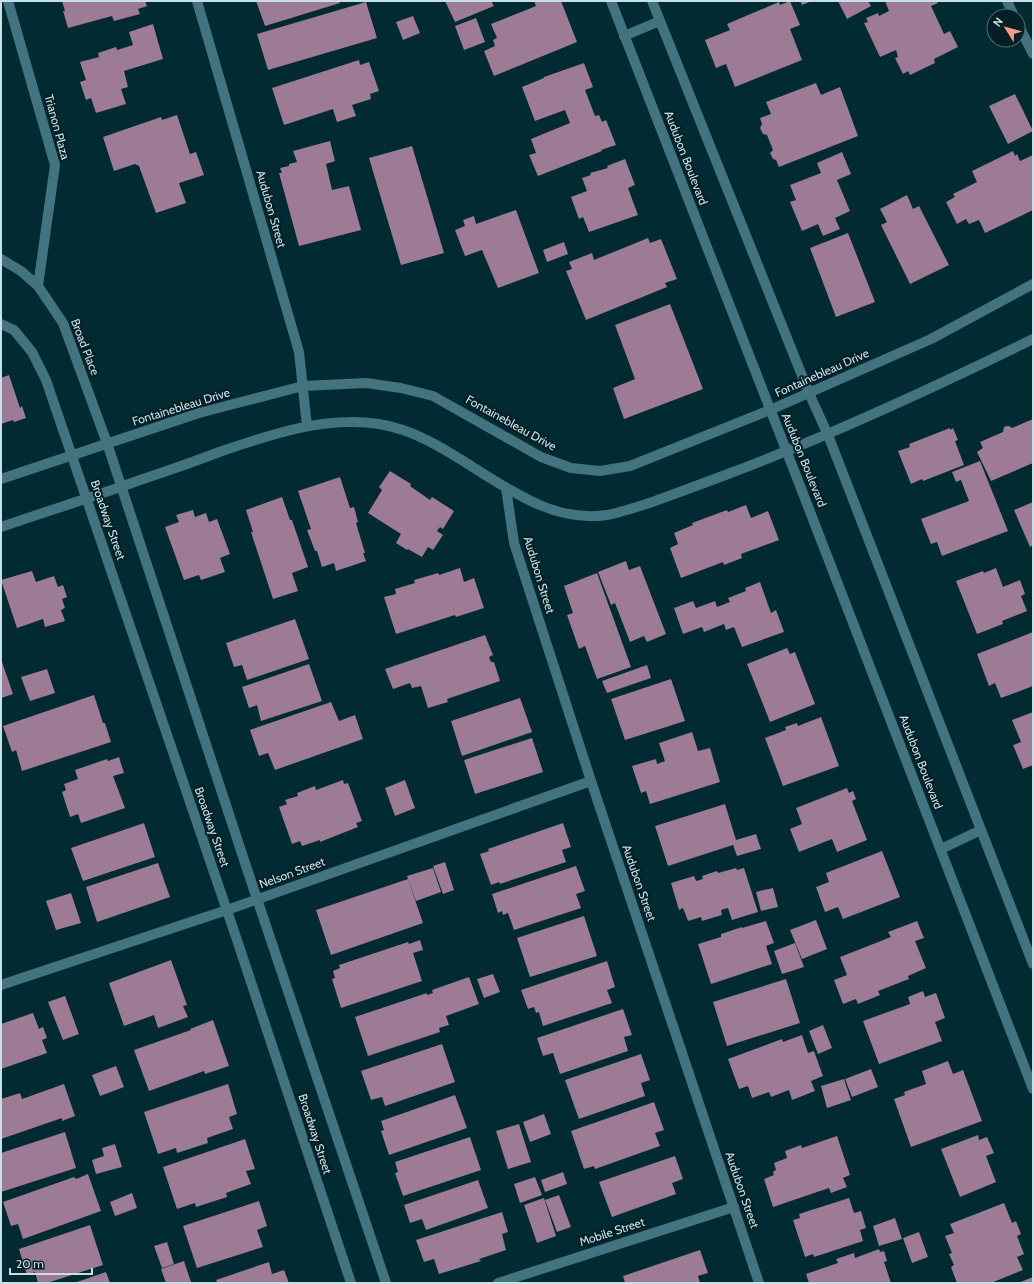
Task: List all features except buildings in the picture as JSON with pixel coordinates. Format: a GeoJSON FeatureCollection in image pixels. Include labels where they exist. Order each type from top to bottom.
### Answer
{"type":"FeatureCollection","features":[{"type":"Feature","properties":{"kind":"street","name":"Trianon Plaza"},"geometry":{"type":"LineString","coordinates":[[8,1],[55,165],[38,286]]}},
{"type":"Feature","properties":{"kind":"street","name":"Audubon Street"},"geometry":{"type":"LineString","coordinates":[[197,1],[299,352],[307,426]]}},
{"type":"Feature","properties":{"kind":"street","name":"Audubon Boulevard"},"geometry":{"type":"LineString","coordinates":[[611,1],[1033,1089]]}},
{"type":"Feature","properties":{"kind":"street"},"geometry":{"type":"LineString","coordinates":[[652,1],[808,393],[828,435],[1033,964]]}},
{"type":"Feature","properties":{"kind":"street"},"geometry":{"type":"LineString","coordinates":[[624,36],[660,21]]}},
{"type":"Feature","properties":{"kind":"street"},"geometry":{"type":"LineString","coordinates":[[1026,40],[1033,54]]}},
{"type":"Feature","properties":{"kind":"street","name":"Broad Place"},"geometry":{"type":"LineString","coordinates":[[1,258],[38,286],[63,323],[107,443]]}},
{"type":"Feature","properties":{"kind":"street","name":"Fontainebleau Drive"},"geometry":{"type":"LineString","coordinates":[[1,480],[71,455],[199,413],[303,386],[366,383],[401,388],[433,396],[541,457],[571,468],[600,471],[630,466],[770,410],[931,338],[1033,284]]}},
{"type":"Feature","properties":{"kind":"street","name":"Broadway Street"},"geometry":{"type":"LineString","coordinates":[[1,324],[14,330],[32,352],[46,380],[227,910],[351,1283]]}},
{"type":"Feature","properties":{"kind":"street"},"geometry":{"type":"LineString","coordinates":[[1,527],[122,487],[259,438],[307,426],[342,421],[380,424],[408,432],[448,450],[506,488],[540,505],[567,513],[606,515],[638,507],[787,452],[951,380],[1033,339]]}},
{"type":"Feature","properties":{"kind":"street","name":"Broadway Street"},"geometry":{"type":"LineString","coordinates":[[107,443],[257,899],[386,1283]]}},
{"type":"Feature","properties":{"kind":"street","name":"Audubon Street"},"geometry":{"type":"LineString","coordinates":[[506,488],[514,543],[591,781],[759,1283]]}},
{"type":"Feature","properties":{"kind":"street","name":"Nelson Street"},"geometry":{"type":"LineString","coordinates":[[1,985],[227,910],[591,781]]}},
{"type":"Feature","properties":{"kind":"street"},"geometry":{"type":"LineString","coordinates":[[941,849],[981,830]]}},
{"type":"Feature","properties":{"kind":"street","name":"Mobile Street"},"geometry":{"type":"LineString","coordinates":[[498,1283],[734,1206]]}}]}
